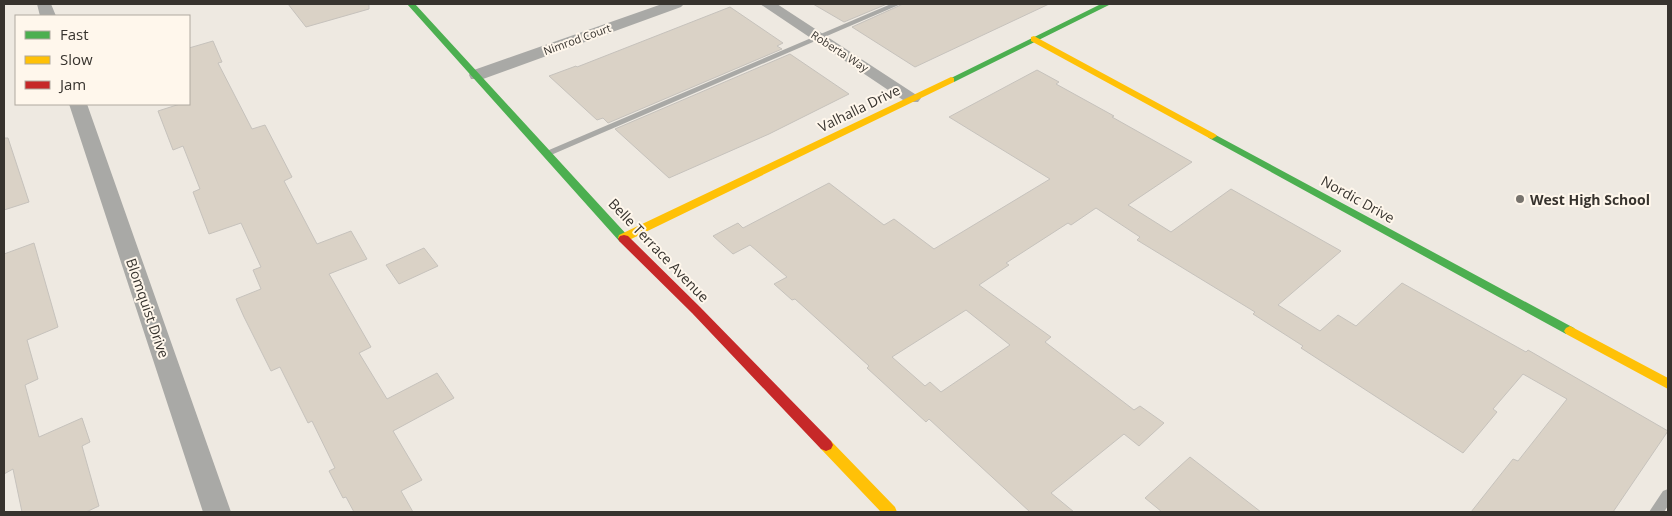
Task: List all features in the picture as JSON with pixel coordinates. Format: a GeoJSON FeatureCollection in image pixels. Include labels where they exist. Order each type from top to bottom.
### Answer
{"type":"FeatureCollection","features":[{"type":"Feature","properties":{"kind":"street","name":"Belle Terrace Avenue"},"geometry":{"type":"LineString","coordinates":[[412,4],[623,238],[696,310],[890,512]]}},
{"type":"Feature","properties":{"kind":"street","name":"Nimrod Court"},"geometry":{"type":"LineString","coordinates":[[477,75],[676,4]]}},
{"type":"Feature","properties":{"kind":"street","name":"Roberta Way"},"geometry":{"type":"LineString","coordinates":[[767,4],[912,98]]}},
{"type":"Feature","properties":{"kind":"street","name":"Valhalla Drive"},"geometry":{"type":"LineString","coordinates":[[623,238],[1107,4]]}},
{"type":"Feature","properties":{"kind":"street","name":"Nordic Drive"},"geometry":{"type":"LineString","coordinates":[[1034,39],[1668,384]]}},
{"type":"Feature","properties":{"kind":"street","name":"Blomquist Drive"},"geometry":{"type":"LineString","coordinates":[[78,105],[217,512]]}},
{"type":"Feature","properties":{"kind":"lane"},"geometry":{"type":"LineString","coordinates":[[547,153],[897,4]]}},
{"type":"Feature","properties":{"kind":"lane"},"geometry":{"type":"LineString","coordinates":[[1656,512],[1668,495]]}},
{"type":"Feature","properties":{"kind":"building"},"geometry":{"type":"Polygon","coordinates":[[[288,4],[369,4],[369,9],[306,27],[288,4]]]}},
{"type":"Feature","properties":{"kind":"building"},"geometry":{"type":"Polygon","coordinates":[[[813,4],[887,4],[844,22],[813,4]]]}},
{"type":"Feature","properties":{"kind":"building"},"geometry":{"type":"Polygon","coordinates":[[[903,4],[1049,4],[915,67],[852,27],[903,4]]]}},
{"type":"Feature","properties":{"kind":"building"},"geometry":{"type":"Polygon","coordinates":[[[730,7],[783,43],[777,46],[782,49],[608,123],[603,118],[597,120],[549,76],[577,67],[730,7]]]}},
{"type":"Feature","properties":{"kind":"building"},"geometry":{"type":"Polygon","coordinates":[[[213,41],[222,62],[218,63],[252,129],[265,125],[292,177],[284,181],[317,244],[351,231],[367,259],[329,274],[371,347],[359,353],[387,399],[437,373],[454,398],[393,431],[422,480],[401,491],[413,512],[354,512],[346,497],[343,498],[329,471],[335,468],[312,421],[308,423],[280,367],[271,371],[244,317],[236,299],[261,289],[253,270],[261,267],[241,223],[209,234],[193,192],[200,189],[183,146],[173,150],[158,111],[177,105],[190,105],[190,48],[213,41]]]}},
{"type":"Feature","properties":{"kind":"building"},"geometry":{"type":"Polygon","coordinates":[[[790,54],[849,94],[769,134],[669,178],[615,129],[790,54]]]}},
{"type":"Feature","properties":{"kind":"building"},"geometry":{"type":"Polygon","coordinates":[[[1037,70],[1059,82],[1056,84],[1192,162],[1128,205],[1171,232],[1231,189],[1341,251],[1278,305],[1320,331],[1338,315],[1356,326],[1402,283],[1526,352],[1528,350],[1668,431],[1613,512],[1471,512],[1513,459],[1518,461],[1567,399],[1523,374],[1493,409],[1497,412],[1463,453],[1301,348],[1303,346],[1253,314],[1255,312],[1137,240],[1140,237],[1096,208],[1071,225],[1068,223],[1006,263],[1009,265],[979,285],[1051,337],[1045,342],[1134,410],[1140,406],[1164,423],[1139,446],[1124,434],[1051,493],[1074,512],[1030,512],[929,419],[926,422],[867,368],[869,366],[795,299],[792,300],[774,284],[787,277],[750,245],[733,254],[713,236],[738,223],[743,228],[829,183],[884,225],[894,219],[934,249],[1050,179],[949,117],[1037,70]],[[966,310],[892,357],[925,386],[930,382],[941,392],[1010,345],[966,310]]]}},
{"type":"Feature","properties":{"kind":"building"},"geometry":{"type":"Polygon","coordinates":[[[4,138],[8,138],[29,202],[4,210],[4,138]]]}},
{"type":"Feature","properties":{"kind":"building"},"geometry":{"type":"Polygon","coordinates":[[[34,243],[58,327],[27,340],[38,379],[25,385],[39,437],[82,418],[90,442],[82,446],[99,506],[86,512],[22,512],[13,469],[4,474],[4,254],[34,243]]]}},
{"type":"Feature","properties":{"kind":"building"},"geometry":{"type":"Polygon","coordinates":[[[424,248],[438,266],[399,284],[386,265],[424,248]]]}},
{"type":"Feature","properties":{"kind":"building"},"geometry":{"type":"Polygon","coordinates":[[[1190,457],[1261,512],[1162,512],[1145,498],[1190,457]]]}},
{"type":"Feature","properties":{"kind":"traffic: fast"},"geometry":{"type":"LineString","coordinates":[[411,4],[624,239]]}},
{"type":"Feature","properties":{"kind":"traffic: fast"},"geometry":{"type":"LineString","coordinates":[[951,80],[1107,4]]}},
{"type":"Feature","properties":{"kind":"traffic: fast"},"geometry":{"type":"LineString","coordinates":[[1212,136],[1570,331]]}},
{"type":"Feature","properties":{"kind":"traffic: slow"},"geometry":{"type":"LineString","coordinates":[[1034,39],[1212,136]]}},
{"type":"Feature","properties":{"kind":"traffic: slow"},"geometry":{"type":"LineString","coordinates":[[623,238],[951,80]]}},
{"type":"Feature","properties":{"kind":"traffic: slow"},"geometry":{"type":"LineString","coordinates":[[1570,331],[1668,384]]}},
{"type":"Feature","properties":{"kind":"traffic: slow"},"geometry":{"type":"LineString","coordinates":[[826,445],[890,512]]}},
{"type":"Feature","properties":{"kind":"traffic: jam"},"geometry":{"type":"LineString","coordinates":[[624,239],[696,310],[826,445]]}},
{"type":"Feature","properties":{"kind":"place","name":"West High School"},"geometry":{"type":"Point","coordinates":[1520,199]}}]}
